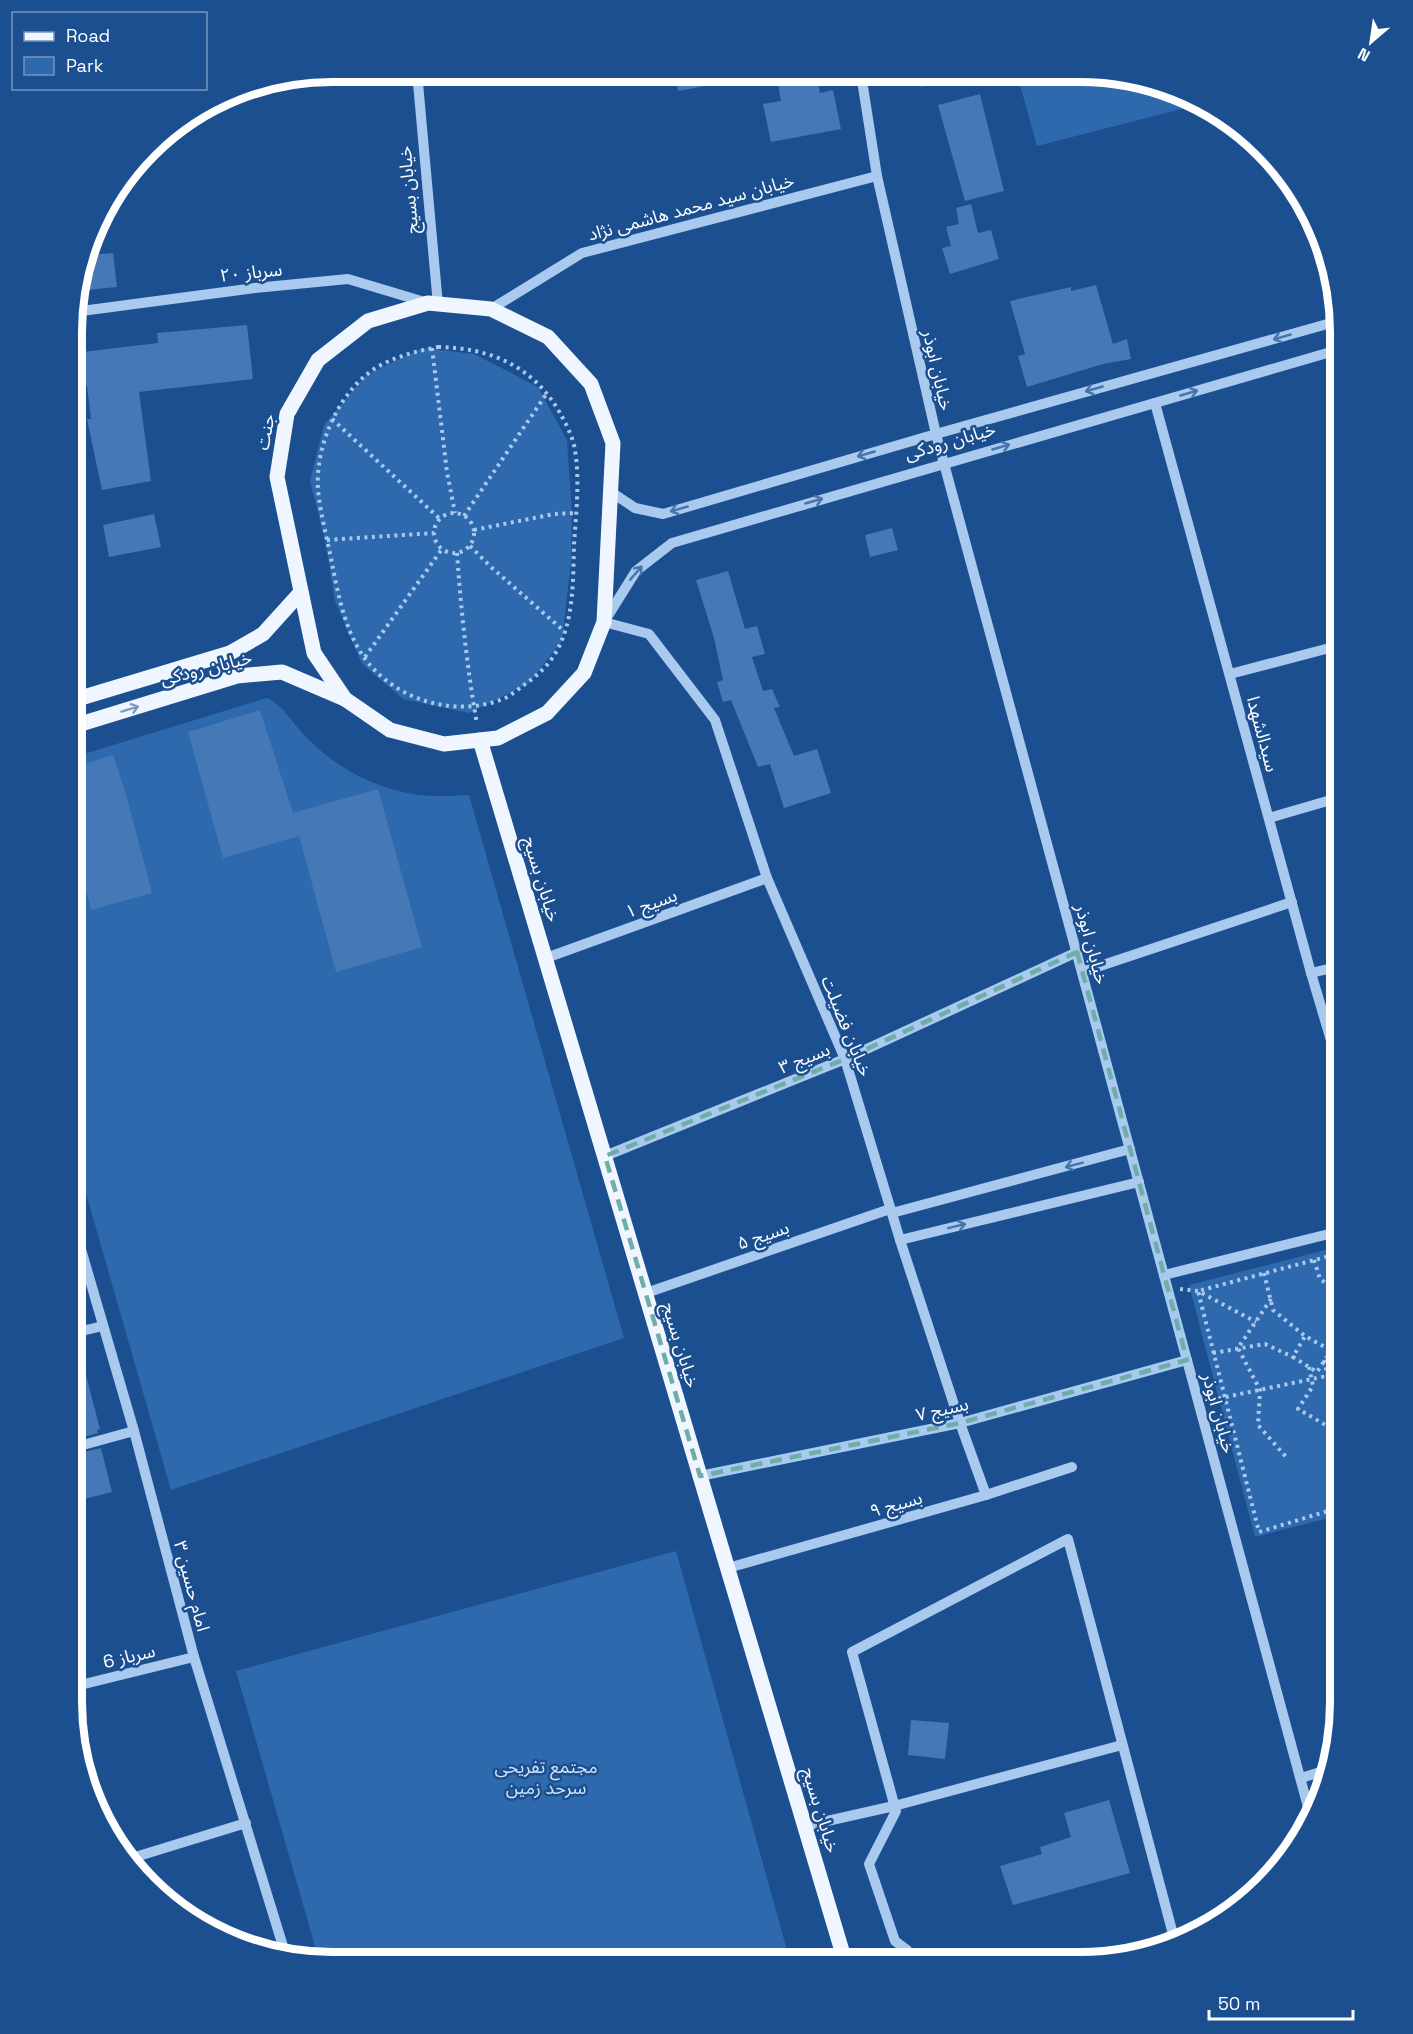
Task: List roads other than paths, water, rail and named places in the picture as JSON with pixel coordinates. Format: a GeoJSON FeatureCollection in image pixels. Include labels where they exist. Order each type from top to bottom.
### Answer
{"type":"FeatureCollection","features":[{"type":"Feature","properties":{"kind":"main road","name":"جنت"},"geometry":{"type":"LineString","coordinates":[[433,304],[491,309],[548,337],[591,384],[613,443],[604,622],[584,673],[547,713],[498,738],[444,744],[390,730],[345,699],[314,653],[277,477],[286,414],[318,360],[368,321],[433,304]]}},
{"type":"Feature","properties":{"kind":"main road","name":"خیابان رودکی"},"geometry":{"type":"LineString","coordinates":[[82,698],[230,653],[263,634],[301,592]]}},
{"type":"Feature","properties":{"kind":"main road","name":"خیابان رودکی"},"geometry":{"type":"LineString","coordinates":[[82,724],[237,676],[282,672],[345,699]]}},
{"type":"Feature","properties":{"kind":"main road","name":"خیابان بسیج"},"geometry":{"type":"LineString","coordinates":[[480,740],[842,1952]]}},
{"type":"Feature","properties":{"kind":"street","name":"خیابان بسیج"},"geometry":{"type":"LineString","coordinates":[[418,82],[433,304]]}},
{"type":"Feature","properties":{"kind":"street","name":"خیابان ابوذر"},"geometry":{"type":"LineString","coordinates":[[862,82],[877,176],[936,434],[1308,1806]]}},
{"type":"Feature","properties":{"kind":"street","name":"خیابان سید محمد هاشمی نژاد"},"geometry":{"type":"LineString","coordinates":[[491,309],[582,253],[877,176]]}},
{"type":"Feature","properties":{"kind":"street","name":"سرباز ۲۰"},"geometry":{"type":"LineString","coordinates":[[84,311],[255,288],[348,279],[433,304]]}},
{"type":"Feature","properties":{"kind":"street","name":"خیابان رودکی"},"geometry":{"type":"LineString","coordinates":[[611,492],[635,508],[663,514],[936,434],[1330,323]]}},
{"type":"Feature","properties":{"kind":"street","name":"خیابان رودکی"},"geometry":{"type":"LineString","coordinates":[[604,622],[636,571],[672,543],[1330,352]]}},
{"type":"Feature","properties":{"kind":"street","name":"سیدالشهدا"},"geometry":{"type":"LineString","coordinates":[[1155,403],[1330,1037]]}},
{"type":"Feature","properties":{"kind":"street","name":"خیابان فضیلت"},"geometry":{"type":"LineString","coordinates":[[604,622],[649,634],[715,720],[767,878],[845,1059],[900,1240],[986,1495]]}},
{"type":"Feature","properties":{"kind":"street"},"geometry":{"type":"LineString","coordinates":[[1230,674],[1330,648]]}},
{"type":"Feature","properties":{"kind":"street"},"geometry":{"type":"LineString","coordinates":[[1269,818],[1330,800]]}},
{"type":"Feature","properties":{"kind":"street","name":"بسیج ۱"},"geometry":{"type":"LineString","coordinates":[[546,958],[767,878]]}},
{"type":"Feature","properties":{"kind":"street"},"geometry":{"type":"LineString","coordinates":[[1082,972],[1292,902]]}},
{"type":"Feature","properties":{"kind":"street","name":"بسیج ۳"},"geometry":{"type":"LineString","coordinates":[[605,1156],[845,1059],[1077,952]]}},
{"type":"Feature","properties":{"kind":"street"},"geometry":{"type":"LineString","coordinates":[[1311,973],[1330,969]]}},
{"type":"Feature","properties":{"kind":"street","name":"بسیج ۵"},"geometry":{"type":"LineString","coordinates":[[646,1293],[891,1211],[1130,1149]]}},
{"type":"Feature","properties":{"kind":"street"},"geometry":{"type":"LineString","coordinates":[[900,1240],[1139,1182]]}},
{"type":"Feature","properties":{"kind":"street"},"geometry":{"type":"LineString","coordinates":[[1164,1275],[1330,1235]]}},
{"type":"Feature","properties":{"kind":"street","name":"امام حسین ۳"},"geometry":{"type":"LineString","coordinates":[[82,1253],[134,1431],[194,1658],[283,1947]]}},
{"type":"Feature","properties":{"kind":"street"},"geometry":{"type":"LineString","coordinates":[[82,1331],[103,1326]]}},
{"type":"Feature","properties":{"kind":"street","name":"بسیج ۷"},"geometry":{"type":"LineString","coordinates":[[700,1476],[960,1423],[1187,1360]]}},
{"type":"Feature","properties":{"kind":"street"},"geometry":{"type":"LineString","coordinates":[[82,1445],[134,1431]]}},
{"type":"Feature","properties":{"kind":"street","name":"بسیج ۹"},"geometry":{"type":"LineString","coordinates":[[728,1568],[986,1495],[1072,1467]]}},
{"type":"Feature","properties":{"kind":"street"},"geometry":{"type":"LineString","coordinates":[[909,1952],[895,1941],[869,1864],[896,1811],[852,1652],[1068,1539],[1173,1934]]}},
{"type":"Feature","properties":{"kind":"street","name":"سرباز 6"},"geometry":{"type":"LineString","coordinates":[[82,1685],[194,1658]]}},
{"type":"Feature","properties":{"kind":"street"},"geometry":{"type":"LineString","coordinates":[[805,1826],[894,1806],[1122,1745]]}},
{"type":"Feature","properties":{"kind":"street"},"geometry":{"type":"LineString","coordinates":[[1300,1778],[1320,1772]]}},
{"type":"Feature","properties":{"kind":"street"},"geometry":{"type":"LineString","coordinates":[[136,1857],[246,1823]]}},
{"type":"Feature","properties":{"kind":"park label","name":"مجتمع تفریحی سرحد زمین"},"geometry":{"type":"Point","coordinates":[546,1776]}}]}
